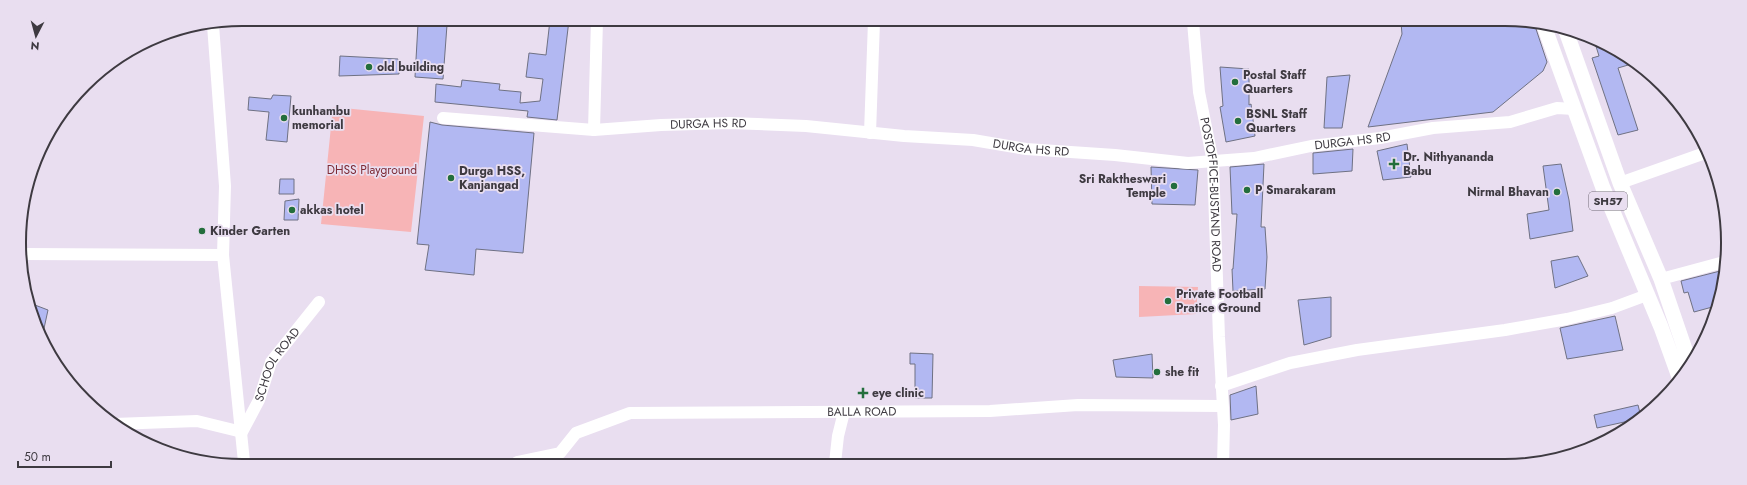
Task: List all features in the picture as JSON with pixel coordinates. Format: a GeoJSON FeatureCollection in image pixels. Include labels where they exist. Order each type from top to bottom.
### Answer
{"type":"FeatureCollection","features":[{"type":"Feature","properties":{"kind":"main road","name":"SH57"},"geometry":{"type":"LineString","coordinates":[[1545,30],[1602,188],[1661,327],[1677,372]]}},
{"type":"Feature","properties":{"kind":"main road"},"geometry":{"type":"LineString","coordinates":[[1567,35],[1620,183],[1660,279],[1688,358]]}},
{"type":"Feature","properties":{"kind":"street"},"geometry":{"type":"LineString","coordinates":[[594,130],[596,26]]}},
{"type":"Feature","properties":{"kind":"street"},"geometry":{"type":"LineString","coordinates":[[870,133],[874,26]]}},
{"type":"Feature","properties":{"kind":"street","name":"POSTOFFICE-BUSTAND ROAD"},"geometry":{"type":"LineString","coordinates":[[1194,26],[1199,92],[1212,162],[1221,386],[1224,425],[1223,459]]}},
{"type":"Feature","properties":{"kind":"street"},"geometry":{"type":"LineString","coordinates":[[213,28],[224,178],[223,255],[244,459]]}},
{"type":"Feature","properties":{"kind":"street","name":"DURGA HS RD"},"geometry":{"type":"LineString","coordinates":[[443,118],[594,130],[661,125],[730,123],[806,126],[870,133],[973,140],[1026,149],[1116,155],[1188,163],[1254,158],[1311,146],[1380,138],[1433,128],[1510,122],[1557,108],[1574,109]]}},
{"type":"Feature","properties":{"kind":"street"},"geometry":{"type":"LineString","coordinates":[[1620,183],[1702,154]]}},
{"type":"Feature","properties":{"kind":"street"},"geometry":{"type":"LineString","coordinates":[[26,254],[223,255]]}},
{"type":"Feature","properties":{"kind":"street"},"geometry":{"type":"LineString","coordinates":[[1660,279],[1720,263]]}},
{"type":"Feature","properties":{"kind":"street"},"geometry":{"type":"LineString","coordinates":[[1221,386],[1290,364],[1357,350],[1505,330],[1553,321],[1607,310],[1648,296]]}},
{"type":"Feature","properties":{"kind":"street","name":"SCHOOL ROAD"},"geometry":{"type":"LineString","coordinates":[[242,432],[259,400],[271,362],[319,302]]}},
{"type":"Feature","properties":{"kind":"street","name":"BALLA ROAD"},"geometry":{"type":"LineString","coordinates":[[531,459],[560,453],[576,432],[630,413],[990,411],[1078,405],[1222,406]]}},
{"type":"Feature","properties":{"kind":"street"},"geometry":{"type":"LineString","coordinates":[[835,459],[838,436],[844,412]]}},
{"type":"Feature","properties":{"kind":"street"},"geometry":{"type":"LineString","coordinates":[[123,424],[197,421],[242,432]]}},
{"type":"Feature","properties":{"kind":"green space","name":"DHSS Playground"},"geometry":{"type":"Polygon","coordinates":[[[333,107],[424,116],[411,232],[321,224],[333,107]]]}},
{"type":"Feature","properties":{"kind":"green space","name":"Private Football Pratice Ground"},"geometry":{"type":"Polygon","coordinates":[[[1139,286],[1198,287],[1196,314],[1139,317],[1139,286]]]}},
{"type":"Feature","properties":{"kind":"building"},"geometry":{"type":"Polygon","coordinates":[[[418,26],[447,26],[443,79],[415,77],[418,26]]]}},
{"type":"Feature","properties":{"kind":"building"},"geometry":{"type":"Polygon","coordinates":[[[549,26],[568,26],[557,120],[527,117],[528,111],[435,102],[436,84],[461,87],[462,80],[500,84],[499,90],[521,92],[520,103],[540,101],[543,79],[526,77],[529,53],[546,55],[549,26]]]}},
{"type":"Feature","properties":{"kind":"building"},"geometry":{"type":"Polygon","coordinates":[[[1401,26],[1519,26],[1536,28],[1547,62],[1543,71],[1493,112],[1368,127],[1402,34],[1401,26]]]}},
{"type":"Feature","properties":{"kind":"building"},"geometry":{"type":"Polygon","coordinates":[[[1596,46],[1629,65],[1618,68],[1638,130],[1618,135],[1592,58],[1599,56],[1596,46]]]}},
{"type":"Feature","properties":{"kind":"building","name":"old building"},"geometry":{"type":"Polygon","coordinates":[[[340,56],[398,59],[399,74],[339,76],[340,56]]]}},
{"type":"Feature","properties":{"kind":"building"},"geometry":{"type":"Polygon","coordinates":[[[1220,67],[1249,69],[1249,105],[1251,104],[1255,136],[1226,142],[1220,107],[1223,106],[1220,67]]]}},
{"type":"Feature","properties":{"kind":"building"},"geometry":{"type":"Polygon","coordinates":[[[1350,75],[1342,128],[1324,128],[1327,77],[1350,75]]]}},
{"type":"Feature","properties":{"kind":"building"},"geometry":{"type":"Polygon","coordinates":[[[273,95],[291,96],[287,142],[266,140],[269,112],[248,110],[249,97],[271,99],[273,95]]]}},
{"type":"Feature","properties":{"kind":"building"},"geometry":{"type":"Polygon","coordinates":[[[430,122],[442,125],[534,133],[523,253],[476,249],[474,275],[425,270],[429,245],[417,244],[430,122]]]}},
{"type":"Feature","properties":{"kind":"building","name":"Dr. Nithyananda Babu"},"geometry":{"type":"Polygon","coordinates":[[[1407,144],[1411,177],[1383,180],[1377,151],[1407,144]]]}},
{"type":"Feature","properties":{"kind":"building"},"geometry":{"type":"Polygon","coordinates":[[[1353,149],[1352,171],[1313,174],[1313,153],[1353,149]]]}},
{"type":"Feature","properties":{"kind":"building"},"geometry":{"type":"Polygon","coordinates":[[[1264,164],[1261,227],[1265,227],[1267,257],[1265,289],[1233,291],[1232,269],[1237,214],[1232,214],[1230,167],[1264,164]]]}},
{"type":"Feature","properties":{"kind":"building"},"geometry":{"type":"Polygon","coordinates":[[[1561,164],[1569,200],[1573,231],[1530,239],[1527,214],[1549,210],[1543,166],[1561,164]]]}},
{"type":"Feature","properties":{"kind":"building","name":"Sri Raktheswari Temple"},"geometry":{"type":"Polygon","coordinates":[[[1151,167],[1198,170],[1195,205],[1152,204],[1151,167]]]}},
{"type":"Feature","properties":{"kind":"building"},"geometry":{"type":"Polygon","coordinates":[[[280,179],[294,179],[294,194],[279,194],[280,179]]]}},
{"type":"Feature","properties":{"kind":"building","name":"akkas hotel"},"geometry":{"type":"Polygon","coordinates":[[[299,199],[298,220],[284,220],[285,201],[299,199]]]}},
{"type":"Feature","properties":{"kind":"building"},"geometry":{"type":"Polygon","coordinates":[[[1578,256],[1588,276],[1555,288],[1551,261],[1578,256]]]}},
{"type":"Feature","properties":{"kind":"building"},"geometry":{"type":"Polygon","coordinates":[[[1719,271],[1711,307],[1694,312],[1688,292],[1684,293],[1681,281],[1719,271]]]}},
{"type":"Feature","properties":{"kind":"building"},"geometry":{"type":"Polygon","coordinates":[[[1331,297],[1331,337],[1304,345],[1298,300],[1331,297]]]}},
{"type":"Feature","properties":{"kind":"building"},"geometry":{"type":"Polygon","coordinates":[[[35,305],[48,310],[44,329],[35,305]]]}},
{"type":"Feature","properties":{"kind":"building"},"geometry":{"type":"Polygon","coordinates":[[[1615,316],[1623,350],[1567,359],[1560,328],[1615,316]]]}},
{"type":"Feature","properties":{"kind":"building"},"geometry":{"type":"Polygon","coordinates":[[[910,353],[933,354],[932,398],[915,398],[915,364],[910,364],[910,353]]]}},
{"type":"Feature","properties":{"kind":"building"},"geometry":{"type":"Polygon","coordinates":[[[1152,354],[1153,378],[1116,377],[1113,360],[1152,354]]]}},
{"type":"Feature","properties":{"kind":"building"},"geometry":{"type":"Polygon","coordinates":[[[1256,386],[1258,414],[1231,420],[1230,395],[1256,386]]]}},
{"type":"Feature","properties":{"kind":"building"},"geometry":{"type":"Polygon","coordinates":[[[1638,405],[1640,411],[1627,421],[1597,428],[1594,415],[1638,405]]]}},
{"type":"Feature","properties":{"kind":"place","name":"old building"},"geometry":{"type":"Point","coordinates":[369,67]}},
{"type":"Feature","properties":{"kind":"place","name":"Postal Staff Quarters"},"geometry":{"type":"Point","coordinates":[1235,82]}},
{"type":"Feature","properties":{"kind":"place","name":"kunhambu memorial"},"geometry":{"type":"Point","coordinates":[284,118]}},
{"type":"Feature","properties":{"kind":"place","name":"BSNL Staff Quarters"},"geometry":{"type":"Point","coordinates":[1238,121]}},
{"type":"Feature","properties":{"kind":"place","name":"Dr. Nithyananda Babu"},"geometry":{"type":"Point","coordinates":[1394,164]}},
{"type":"Feature","properties":{"kind":"place","name":"Durga HSS, Kanjangad"},"geometry":{"type":"Point","coordinates":[451,178]}},
{"type":"Feature","properties":{"kind":"place","name":"Sri Raktheswari Temple"},"geometry":{"type":"Point","coordinates":[1174,186]}},
{"type":"Feature","properties":{"kind":"place","name":"P Smarakaram"},"geometry":{"type":"Point","coordinates":[1247,190]}},
{"type":"Feature","properties":{"kind":"place","name":"Nirmal Bhavan"},"geometry":{"type":"Point","coordinates":[1557,192]}},
{"type":"Feature","properties":{"kind":"place","name":"akkas hotel"},"geometry":{"type":"Point","coordinates":[292,210]}},
{"type":"Feature","properties":{"kind":"place","name":"Kinder Garten"},"geometry":{"type":"Point","coordinates":[202,231]}},
{"type":"Feature","properties":{"kind":"place","name":"Private Football Pratice Ground"},"geometry":{"type":"Point","coordinates":[1168,301]}},
{"type":"Feature","properties":{"kind":"place","name":"she fit"},"geometry":{"type":"Point","coordinates":[1157,372]}},
{"type":"Feature","properties":{"kind":"place","name":"eye clinic"},"geometry":{"type":"Point","coordinates":[863,393]}}]}
